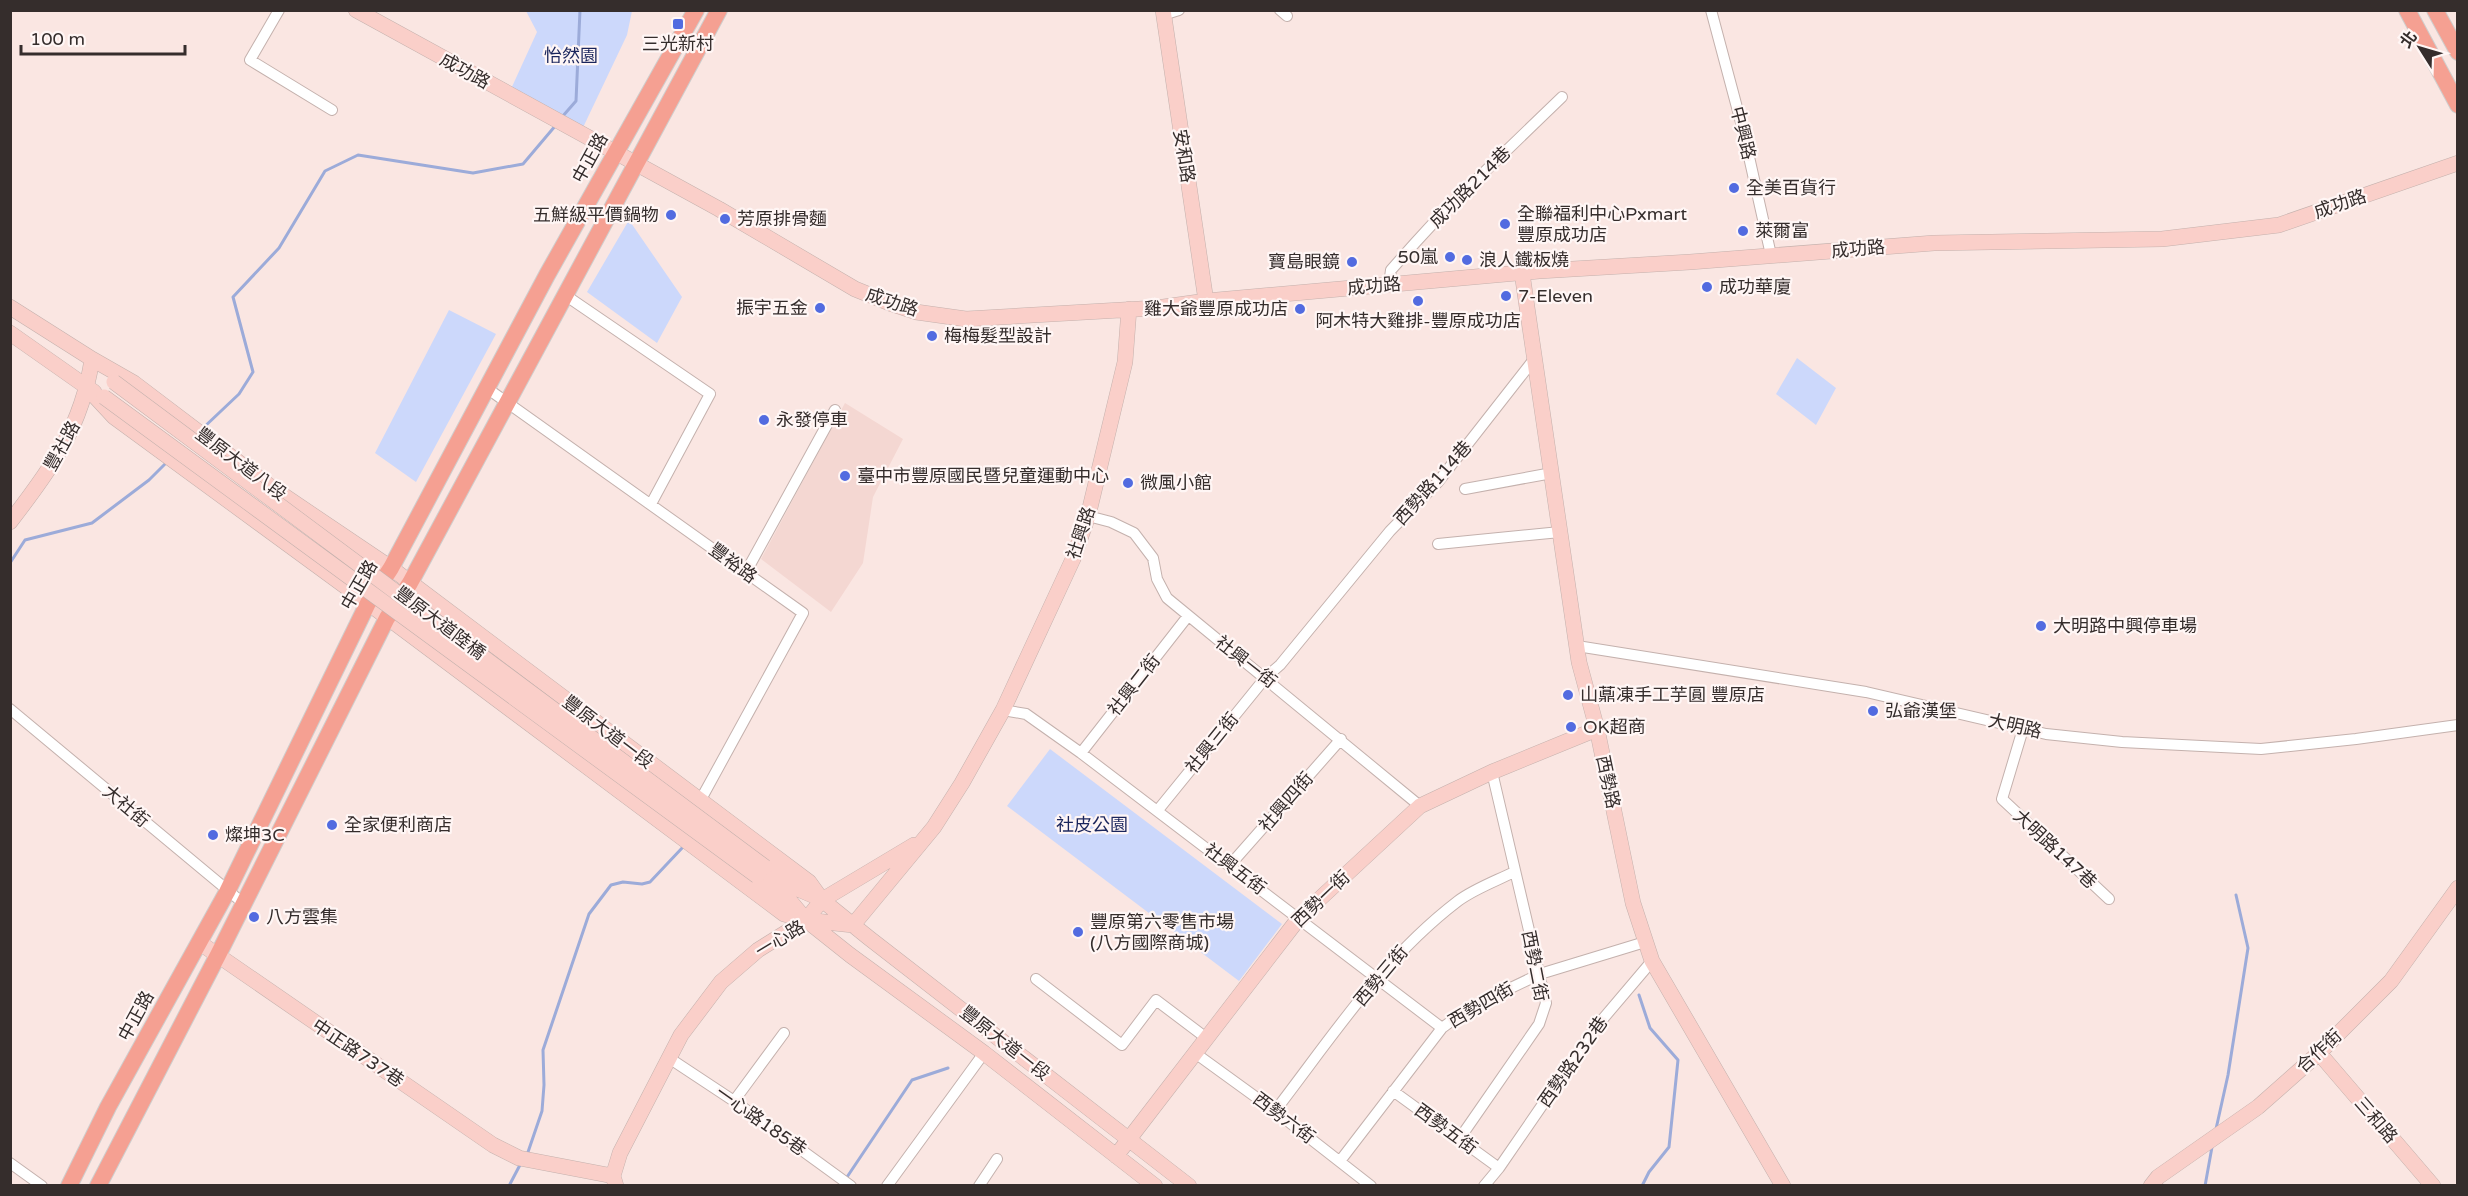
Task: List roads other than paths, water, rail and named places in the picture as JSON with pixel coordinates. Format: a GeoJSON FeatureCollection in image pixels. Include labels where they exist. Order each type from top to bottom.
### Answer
{"type":"FeatureCollection","features":[{"type":"Feature","properties":{"kind":"main road","name":"中正路"},"geometry":{"type":"LineString","coordinates":[[69,1185],[129,1069],[227,892],[368,603],[391,568],[547,275],[696,10]]}},
{"type":"Feature","properties":{"kind":"main road"},"geometry":{"type":"LineString","coordinates":[[98,1185],[218,956],[387,618],[410,583],[719,10]]}},
{"type":"Feature","properties":{"kind":"main road"},"geometry":{"type":"LineString","coordinates":[[2407,10],[2457,105]]}},
{"type":"Feature","properties":{"kind":"main road"},"geometry":{"type":"LineString","coordinates":[[2434,10],[2457,52]]}},
{"type":"Feature","properties":{"kind":"street"},"geometry":{"type":"LineString","coordinates":[[279,10],[250,60],[332,110]]}},
{"type":"Feature","properties":{"kind":"street","name":"成功路"},"geometry":{"type":"LineString","coordinates":[[356,10],[636,163],[855,289],[916,312],[966,319],[1130,309],[1522,273],[1934,243],[2162,239],[2279,225],[2457,163]]}},
{"type":"Feature","properties":{"kind":"street"},"geometry":{"type":"LineString","coordinates":[[1163,13],[1179,10]]}},
{"type":"Feature","properties":{"kind":"street","name":"中興路"},"geometry":{"type":"LineString","coordinates":[[1711,10],[1743,130],[1771,255]]}},
{"type":"Feature","properties":{"kind":"street","name":"安和路"},"geometry":{"type":"LineString","coordinates":[[1163,13],[1206,301]]}},
{"type":"Feature","properties":{"kind":"street","name":"成功路214巷"},"geometry":{"type":"LineString","coordinates":[[1389,285],[1392,270],[1435,221],[1562,97]]}},
{"type":"Feature","properties":{"kind":"street","name":"西勢路"},"geometry":{"type":"LineString","coordinates":[[1522,273],[1577,646],[1597,729],[1633,903],[1652,961],[1783,1185]]}},
{"type":"Feature","properties":{"kind":"street"},"geometry":{"type":"LineString","coordinates":[[565,295],[710,394],[651,504]]}},
{"type":"Feature","properties":{"kind":"street","name":"豐原大道八段"},"geometry":{"type":"LineString","coordinates":[[10,307],[134,383],[271,487],[391,568]]}},
{"type":"Feature","properties":{"kind":"street","name":"社興路"},"geometry":{"type":"LineString","coordinates":[[1003,710],[1073,559],[1088,516],[1125,362],[1130,309]]}},
{"type":"Feature","properties":{"kind":"street","name":"豐原大道八段"},"geometry":{"type":"LineString","coordinates":[[10,333],[104,397]]}},
{"type":"Feature","properties":{"kind":"street","name":"西勢路114巷"},"geometry":{"type":"LineString","coordinates":[[1266,677],[1280,665],[1390,531],[1438,482],[1535,358]]}},
{"type":"Feature","properties":{"kind":"street","name":"豐原大道八段"},"geometry":{"type":"LineString","coordinates":[[92,359],[114,382]]}},
{"type":"Feature","properties":{"kind":"street","name":"豐社路"},"geometry":{"type":"LineString","coordinates":[[10,522],[52,466],[77,418],[88,388],[92,359]]}},
{"type":"Feature","properties":{"kind":"street","name":"豐原大道陸橋"},"geometry":{"type":"LineString","coordinates":[[114,382],[761,871]]}},
{"type":"Feature","properties":{"kind":"street","name":"豐原大道八段"},"geometry":{"type":"LineString","coordinates":[[88,388],[114,417],[368,603]]}},
{"type":"Feature","properties":{"kind":"street","name":"豐裕路"},"geometry":{"type":"LineString","coordinates":[[488,389],[803,613],[700,801]]}},
{"type":"Feature","properties":{"kind":"street","name":"豐原大道陸橋"},"geometry":{"type":"LineString","coordinates":[[104,397],[761,871]]}},
{"type":"Feature","properties":{"kind":"street"},"geometry":{"type":"LineString","coordinates":[[746,572],[835,410]]}},
{"type":"Feature","properties":{"kind":"street"},"geometry":{"type":"LineString","coordinates":[[1465,489],[1552,473]]}},
{"type":"Feature","properties":{"kind":"street","name":"社興一街"},"geometry":{"type":"LineString","coordinates":[[1088,516],[1111,522],[1134,533],[1152,558],[1157,579],[1167,598],[1266,677],[1420,806]]}},
{"type":"Feature","properties":{"kind":"street"},"geometry":{"type":"LineString","coordinates":[[1438,544],[1560,532]]}},
{"type":"Feature","properties":{"kind":"street","name":"豐原大道一段"},"geometry":{"type":"LineString","coordinates":[[391,568],[809,882],[822,900]]}},
{"type":"Feature","properties":{"kind":"street","name":"豐原大道一段"},"geometry":{"type":"LineString","coordinates":[[368,603],[784,914],[806,920]]}},
{"type":"Feature","properties":{"kind":"street","name":"社興二街"},"geometry":{"type":"LineString","coordinates":[[1081,753],[1188,616]]}},
{"type":"Feature","properties":{"kind":"street","name":"大明路"},"geometry":{"type":"LineString","coordinates":[[1577,646],[1866,692],[2046,734],[2122,742],[2261,749],[2356,740],[2457,725]]}},
{"type":"Feature","properties":{"kind":"street","name":"社興三街"},"geometry":{"type":"LineString","coordinates":[[1158,810],[1266,677]]}},
{"type":"Feature","properties":{"kind":"street","name":"大社街"},"geometry":{"type":"LineString","coordinates":[[10,709],[243,903]]}},
{"type":"Feature","properties":{"kind":"street"},"geometry":{"type":"LineString","coordinates":[[853,925],[934,827],[963,783],[1003,710]]}},
{"type":"Feature","properties":{"kind":"street","name":"社興五街"},"geometry":{"type":"LineString","coordinates":[[1003,710],[1026,714],[1081,753],[1442,1028]]}},
{"type":"Feature","properties":{"kind":"street","name":"西勢一街"},"geometry":{"type":"LineString","coordinates":[[1116,1156],[1205,1037],[1299,918],[1420,806],[1492,772],[1597,729]]}},
{"type":"Feature","properties":{"kind":"street","name":"大明路147巷"},"geometry":{"type":"LineString","coordinates":[[2023,729],[2002,799],[2109,899]]}},
{"type":"Feature","properties":{"kind":"street","name":"社興四街"},"geometry":{"type":"LineString","coordinates":[[1230,865],[1341,739]]}},
{"type":"Feature","properties":{"kind":"street","name":"西勢二街"},"geometry":{"type":"LineString","coordinates":[[1460,1138],[1539,1024],[1546,1003],[1492,772]]}},
{"type":"Feature","properties":{"kind":"street"},"geometry":{"type":"LineString","coordinates":[[806,920],[822,900],[923,840]]}},
{"type":"Feature","properties":{"kind":"street","name":"豐原大道一段"},"geometry":{"type":"LineString","coordinates":[[761,871],[822,900],[1188,1185]]}},
{"type":"Feature","properties":{"kind":"street","name":"豐原大道一段"},"geometry":{"type":"LineString","coordinates":[[761,871],[806,920],[1155,1185]]}},
{"type":"Feature","properties":{"kind":"street","name":"西勢三街"},"geometry":{"type":"LineString","coordinates":[[1275,1111],[1377,977],[1401,950],[1459,900],[1514,872]]}},
{"type":"Feature","properties":{"kind":"street","name":"合作街"},"geometry":{"type":"LineString","coordinates":[[2151,1185],[2158,1177],[2258,1107],[2319,1053],[2391,981],[2457,888]]}},
{"type":"Feature","properties":{"kind":"street","name":"一心路"},"geometry":{"type":"LineString","coordinates":[[614,1181],[620,1153],[681,1035],[721,982],[758,950],[806,920],[853,925]]}},
{"type":"Feature","properties":{"kind":"street","name":"西勢四街"},"geometry":{"type":"LineString","coordinates":[[1340,1161],[1442,1028],[1469,1008],[1540,974],[1645,942]]}},
{"type":"Feature","properties":{"kind":"street","name":"中正路737巷"},"geometry":{"type":"LineString","coordinates":[[200,943],[481,1137],[519,1158],[614,1181]]}},
{"type":"Feature","properties":{"kind":"street","name":"西勢路232巷"},"geometry":{"type":"LineString","coordinates":[[1484,1185],[1499,1168],[1596,1027],[1652,961]]}},
{"type":"Feature","properties":{"kind":"street"},"geometry":{"type":"LineString","coordinates":[[1036,980],[1122,1045],[1156,1000],[1205,1037]]}},
{"type":"Feature","properties":{"kind":"street"},"geometry":{"type":"LineString","coordinates":[[734,1101],[784,1033]]}},
{"type":"Feature","properties":{"kind":"street"},"geometry":{"type":"LineString","coordinates":[[887,1185],[984,1053]]}},
{"type":"Feature","properties":{"kind":"street","name":"西勢六街"},"geometry":{"type":"LineString","coordinates":[[1195,1053],[1371,1185]]}},
{"type":"Feature","properties":{"kind":"street","name":"三和路"},"geometry":{"type":"LineString","coordinates":[[2319,1053],[2433,1185]]}},
{"type":"Feature","properties":{"kind":"street","name":"一心路185巷"},"geometry":{"type":"LineString","coordinates":[[669,1058],[734,1101],[851,1185]]}},
{"type":"Feature","properties":{"kind":"street","name":"西勢五街"},"geometry":{"type":"LineString","coordinates":[[1393,1091],[1499,1168]]}},
{"type":"Feature","properties":{"kind":"street"},"geometry":{"type":"LineString","coordinates":[[979,1185],[997,1159]]}},
{"type":"Feature","properties":{"kind":"street"},"geometry":{"type":"LineString","coordinates":[[10,1163],[42,1185]]}},
{"type":"Feature","properties":{"kind":"waterway"},"geometry":{"type":"LineString","coordinates":[[562,117],[576,101],[580,10]]}},
{"type":"Feature","properties":{"kind":"waterway"},"geometry":{"type":"LineString","coordinates":[[202,429],[239,394],[253,372],[233,297],[279,248],[325,171],[358,155],[473,173],[523,164],[556,125]]}},
{"type":"Feature","properties":{"kind":"waterway"},"geometry":{"type":"LineString","coordinates":[[10,563],[25,540],[92,523],[149,480],[167,462]]}},
{"type":"Feature","properties":{"kind":"waterway"},"geometry":{"type":"LineString","coordinates":[[527,1155],[542,1111],[543,1050],[589,914],[611,885],[623,882],[642,884],[650,882],[683,847]]}},
{"type":"Feature","properties":{"kind":"waterway"},"geometry":{"type":"LineString","coordinates":[[2216,1129],[2228,1075],[2248,948],[2236,895]]}},
{"type":"Feature","properties":{"kind":"waterway"},"geometry":{"type":"LineString","coordinates":[[1639,995],[1650,1028],[1678,1060],[1669,1147],[1649,1172],[1642,1186]]}},
{"type":"Feature","properties":{"kind":"waterway"},"geometry":{"type":"LineString","coordinates":[[841,1186],[912,1080],[948,1068]]}},
{"type":"Feature","properties":{"kind":"waterway"},"geometry":{"type":"LineString","coordinates":[[2205,1186],[2212,1147]]}},
{"type":"Feature","properties":{"kind":"waterway"},"geometry":{"type":"LineString","coordinates":[[510,1184],[521,1163]]}},
{"type":"Feature","properties":{"kind":"place","name":"三光新村"},"geometry":{"type":"Point","coordinates":[678,24]}},
{"type":"Feature","properties":{"kind":"place","name":"全美百貨行"},"geometry":{"type":"Point","coordinates":[1734,188]}},
{"type":"Feature","properties":{"kind":"place","name":"五鮮級平價鍋物"},"geometry":{"type":"Point","coordinates":[671,215]}},
{"type":"Feature","properties":{"kind":"place","name":"芳原排骨麵"},"geometry":{"type":"Point","coordinates":[725,219]}},
{"type":"Feature","properties":{"kind":"place","name":"全聯福利中心Pxmart 豐原成功店"},"geometry":{"type":"Point","coordinates":[1505,224]}},
{"type":"Feature","properties":{"kind":"place","name":"萊爾富"},"geometry":{"type":"Point","coordinates":[1743,231]}},
{"type":"Feature","properties":{"kind":"place","name":"50嵐"},"geometry":{"type":"Point","coordinates":[1450,257]}},
{"type":"Feature","properties":{"kind":"place","name":"浪人鐵板燒"},"geometry":{"type":"Point","coordinates":[1467,260]}},
{"type":"Feature","properties":{"kind":"place","name":"寶島眼鏡"},"geometry":{"type":"Point","coordinates":[1352,262]}},
{"type":"Feature","properties":{"kind":"place","name":"成功華廈"},"geometry":{"type":"Point","coordinates":[1707,287]}},
{"type":"Feature","properties":{"kind":"place","name":"7-Eleven"},"geometry":{"type":"Point","coordinates":[1506,296]}},
{"type":"Feature","properties":{"kind":"place","name":"阿木特大雞排-豐原成功店"},"geometry":{"type":"Point","coordinates":[1418,301]}},
{"type":"Feature","properties":{"kind":"place","name":"振宇五金"},"geometry":{"type":"Point","coordinates":[820,308]}},
{"type":"Feature","properties":{"kind":"place","name":"雞大爺豐原成功店"},"geometry":{"type":"Point","coordinates":[1300,309]}},
{"type":"Feature","properties":{"kind":"place","name":"梅梅髮型設計"},"geometry":{"type":"Point","coordinates":[932,336]}},
{"type":"Feature","properties":{"kind":"place","name":"永發停車"},"geometry":{"type":"Point","coordinates":[764,420]}},
{"type":"Feature","properties":{"kind":"place","name":"臺中市豐原國民暨兒童運動中心"},"geometry":{"type":"Point","coordinates":[845,476]}},
{"type":"Feature","properties":{"kind":"place","name":"微風小館"},"geometry":{"type":"Point","coordinates":[1128,483]}},
{"type":"Feature","properties":{"kind":"place","name":"大明路中興停車場"},"geometry":{"type":"Point","coordinates":[2041,626]}},
{"type":"Feature","properties":{"kind":"place","name":"山薡凍手工芋圓 豐原店"},"geometry":{"type":"Point","coordinates":[1568,695]}},
{"type":"Feature","properties":{"kind":"place","name":"弘爺漢堡"},"geometry":{"type":"Point","coordinates":[1873,711]}},
{"type":"Feature","properties":{"kind":"place","name":"OK超商"},"geometry":{"type":"Point","coordinates":[1571,727]}},
{"type":"Feature","properties":{"kind":"place","name":"全家便利商店"},"geometry":{"type":"Point","coordinates":[332,825]}},
{"type":"Feature","properties":{"kind":"place","name":"燦坤3C"},"geometry":{"type":"Point","coordinates":[213,835]}},
{"type":"Feature","properties":{"kind":"place","name":"八方雲集"},"geometry":{"type":"Point","coordinates":[254,917]}},
{"type":"Feature","properties":{"kind":"place","name":"豐原第六零售市場 (八方國際商城)"},"geometry":{"type":"Point","coordinates":[1078,932]}},
{"type":"Feature","properties":{"kind":"park label","name":"怡然園"},"geometry":{"type":"Point","coordinates":[571,56]}},
{"type":"Feature","properties":{"kind":"park label","name":"社皮公園"},"geometry":{"type":"Point","coordinates":[1092,825]}}]}
